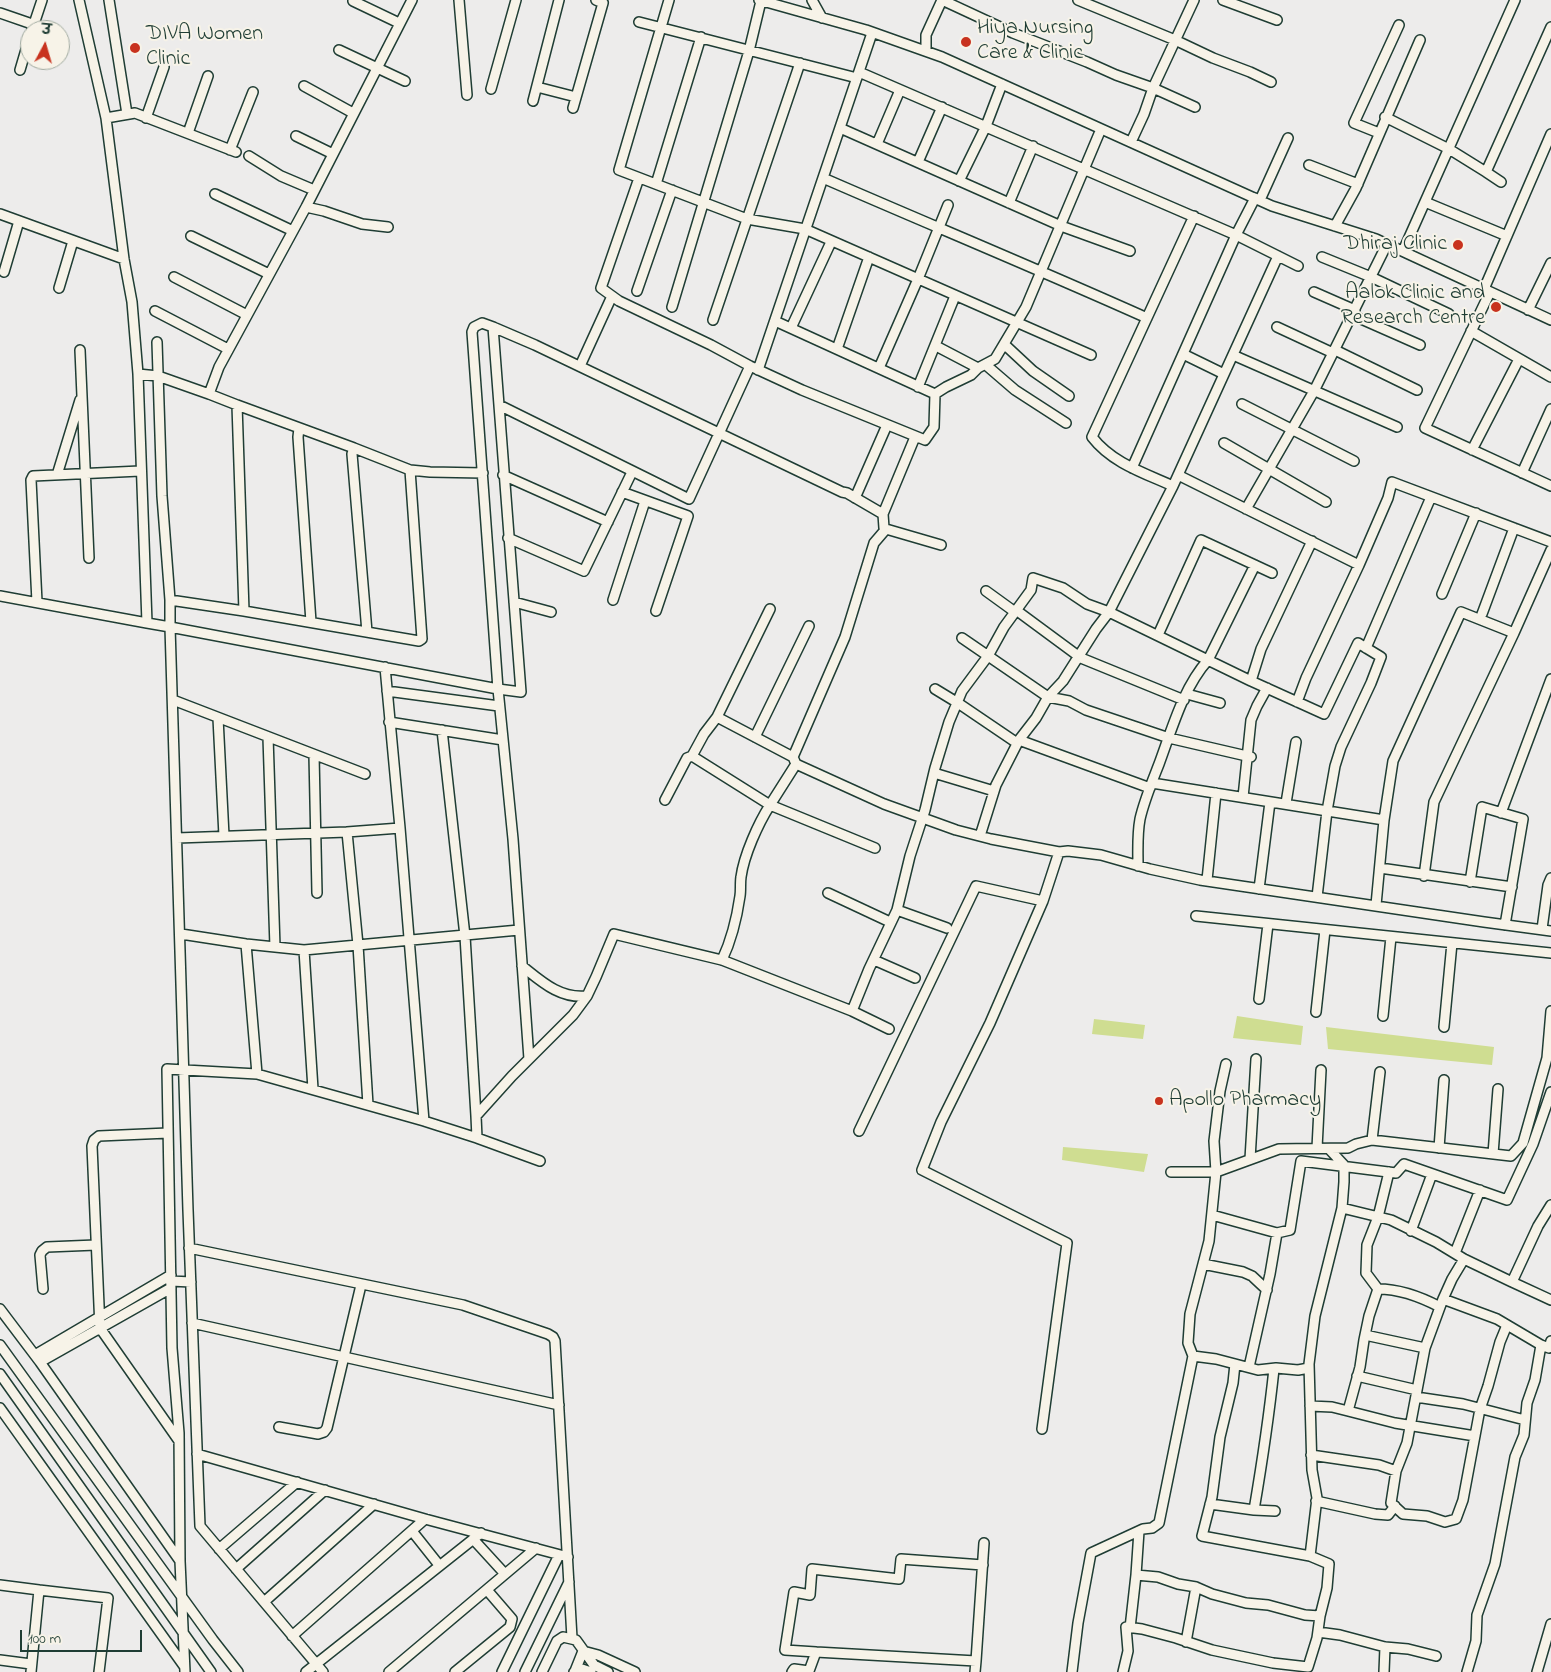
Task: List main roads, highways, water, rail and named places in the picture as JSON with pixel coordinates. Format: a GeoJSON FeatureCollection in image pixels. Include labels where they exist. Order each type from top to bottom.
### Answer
{"type":"FeatureCollection","features":[{"type":"Feature","properties":{"kind":"place","name":"Hiya Nursing Care & Clinic"},"geometry":{"type":"Point","coordinates":[966,42]}},
{"type":"Feature","properties":{"kind":"place","name":"DIVA Women Clinic"},"geometry":{"type":"Point","coordinates":[135,48]}},
{"type":"Feature","properties":{"kind":"place","name":"Dhiraj Clinic"},"geometry":{"type":"Point","coordinates":[1458,245]}},
{"type":"Feature","properties":{"kind":"place","name":"Aalok Clinic and Research Centre"},"geometry":{"type":"Point","coordinates":[1496,307]}},
{"type":"Feature","properties":{"kind":"place","name":"Apollo Pharmacy"},"geometry":{"type":"Point","coordinates":[1159,1101]}}]}
